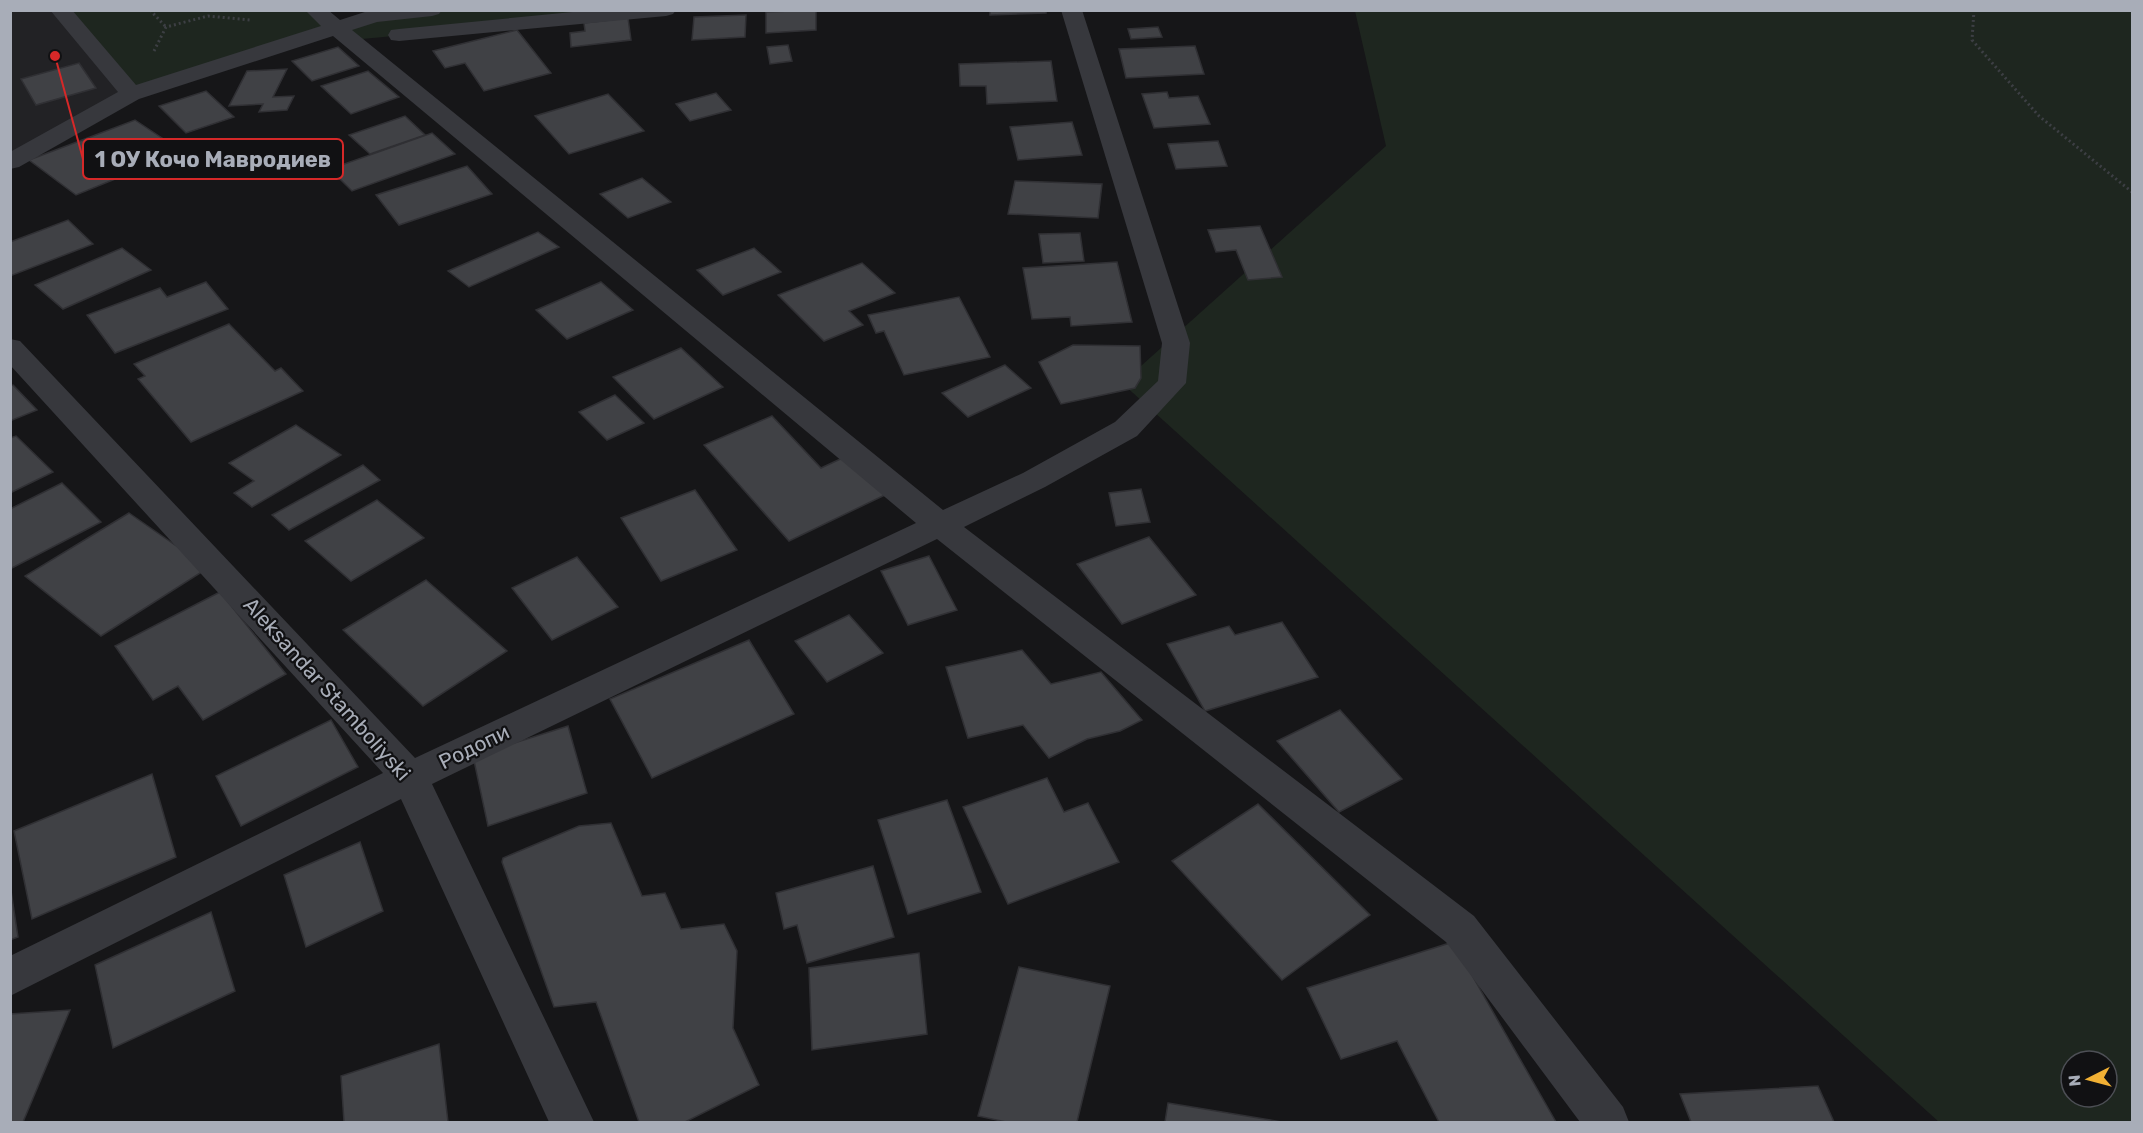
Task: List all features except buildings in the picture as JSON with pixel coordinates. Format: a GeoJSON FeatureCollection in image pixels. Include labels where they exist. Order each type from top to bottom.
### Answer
{"type":"FeatureCollection","features":[{"type":"Feature","properties":{"kind":"street"},"geometry":{"type":"LineString","coordinates":[[60,10],[131,94]]}},
{"type":"Feature","properties":{"kind":"street"},"geometry":{"type":"LineString","coordinates":[[315,10],[940,525],[1460,929],[1606,1122]]}},
{"type":"Feature","properties":{"kind":"street"},"geometry":{"type":"LineString","coordinates":[[344,34],[374,16],[432,10]]}},
{"type":"Feature","properties":{"kind":"street"},"geometry":{"type":"LineString","coordinates":[[10,162],[131,94],[344,34],[666,10]]}},
{"type":"Feature","properties":{"kind":"street","name":"Родопи"},"geometry":{"type":"LineString","coordinates":[[10,977],[410,777],[1034,480],[1126,429],[1172,383],[1176,342],[1071,10]]}},
{"type":"Feature","properties":{"kind":"street","name":"Aleksandar Stamboliyski"},"geometry":{"type":"LineString","coordinates":[[10,347],[410,777],[572,1122]]}},
{"type":"Feature","properties":{"kind":"path"},"geometry":{"type":"LineString","coordinates":[[150,10],[166,27]]}},
{"type":"Feature","properties":{"kind":"path"},"geometry":{"type":"LineString","coordinates":[[202,10],[208,16]]}},
{"type":"Feature","properties":{"kind":"path"},"geometry":{"type":"LineString","coordinates":[[1974,10],[1972,40],[2039,116],[2133,192]]}},
{"type":"Feature","properties":{"kind":"shaded area"},"geometry":{"type":"Polygon","coordinates":[[[11,11],[60,11],[131,94],[11,162],[11,11]]]}},
{"type":"Feature","properties":{"kind":"shaded area"},"geometry":{"type":"Polygon","coordinates":[[[60,11],[315,11],[338,29],[432,11],[666,11],[351,40],[337,29],[131,94],[60,11]]]}},
{"type":"Feature","properties":{"kind":"shaded area"},"geometry":{"type":"Polygon","coordinates":[[[1355,11],[2132,11],[2132,1122],[1939,1122],[1122,383],[1386,146],[1355,11]]]}},
{"type":"Feature","properties":{"kind":"place","name":"1 ОУ Кочо Мавродиев"},"geometry":{"type":"Point","coordinates":[55,56]}}]}
